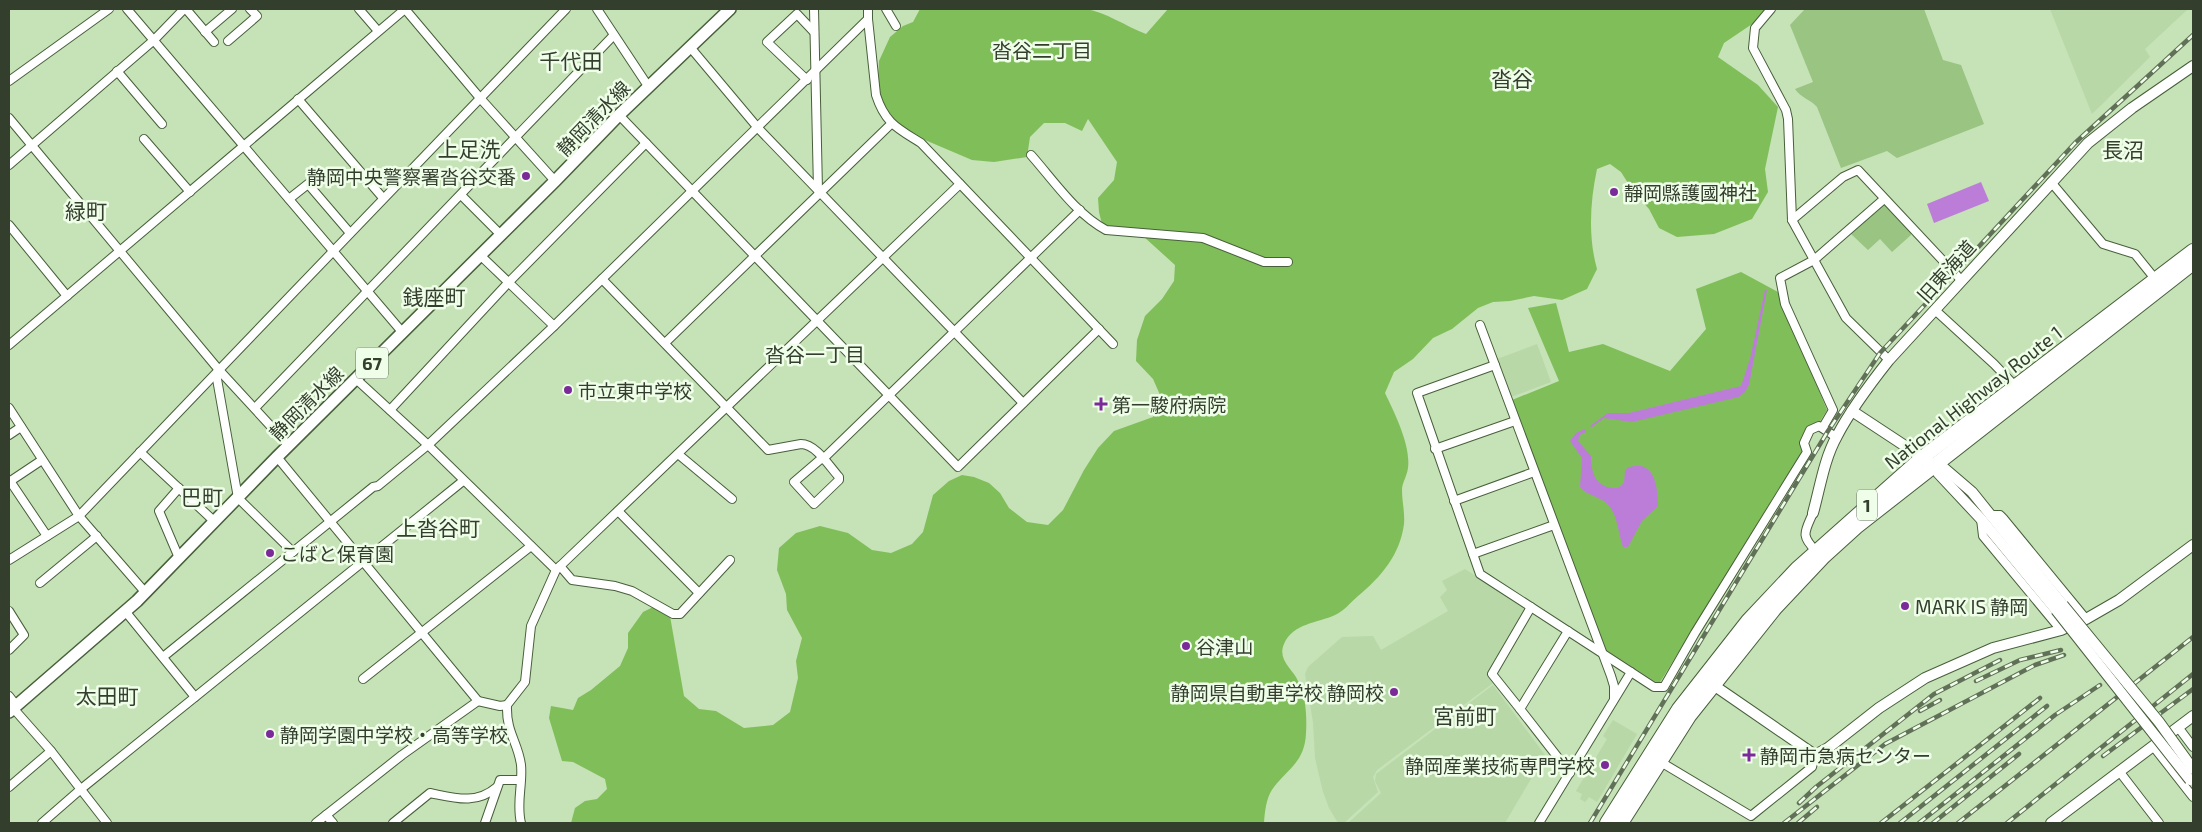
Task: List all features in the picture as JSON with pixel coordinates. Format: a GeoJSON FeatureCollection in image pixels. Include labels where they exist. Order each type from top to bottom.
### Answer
{"type":"FeatureCollection","features":[{"type":"Feature","properties":{"kind":"highway","name":"National Highway Route 1"},"geometry":{"type":"LineString","coordinates":[[1607,823],[1655,745],[1708,681],[1824,556],[1929,461],[2016,387],[2156,280],[2191,261]]}},
{"type":"Feature","properties":{"kind":"highway","name":"National Highway Route 1"},"geometry":{"type":"LineString","coordinates":[[1621,823],[1689,716],[1708,681],[1748,621],[1816,551],[1929,461],[2191,261]]}},
{"type":"Feature","properties":{"kind":"main road","name":"静岡清水線"},"geometry":{"type":"LineString","coordinates":[[11,705],[126,611],[277,457],[648,86],[730,9]]}},
{"type":"Feature","properties":{"kind":"street"},"geometry":{"type":"LineString","coordinates":[[9,81],[110,9]]}},
{"type":"Feature","properties":{"kind":"street"},"geometry":{"type":"LineString","coordinates":[[127,9],[403,333]]}},
{"type":"Feature","properties":{"kind":"street"},"geometry":{"type":"LineString","coordinates":[[9,165],[154,40],[185,9],[214,42]]}},
{"type":"Feature","properties":{"kind":"street"},"geometry":{"type":"LineString","coordinates":[[205,32],[232,9]]}},
{"type":"Feature","properties":{"kind":"street"},"geometry":{"type":"LineString","coordinates":[[228,41],[257,16],[250,9]]}},
{"type":"Feature","properties":{"kind":"street"},"geometry":{"type":"LineString","coordinates":[[359,9],[378,31]]}},
{"type":"Feature","properties":{"kind":"street"},"geometry":{"type":"LineString","coordinates":[[9,345],[405,9],[480,98],[555,181]]}},
{"type":"Feature","properties":{"kind":"street"},"geometry":{"type":"LineString","coordinates":[[597,9],[613,36],[648,86]]}},
{"type":"Feature","properties":{"kind":"street"},"geometry":{"type":"LineString","coordinates":[[814,9],[819,192]]}},
{"type":"Feature","properties":{"kind":"street"},"geometry":{"type":"LineString","coordinates":[[868,9],[876,95],[891,124],[921,143],[1113,344]]}},
{"type":"Feature","properties":{"kind":"street"},"geometry":{"type":"LineString","coordinates":[[886,9],[896,26]]}},
{"type":"Feature","properties":{"kind":"street"},"geometry":{"type":"LineString","coordinates":[[1771,9],[1755,28],[1753,48],[1786,110],[1792,220],[1846,318],[1889,360]]}},
{"type":"Feature","properties":{"kind":"street"},"geometry":{"type":"LineString","coordinates":[[10,556],[79,516],[480,98],[561,10]]}},
{"type":"Feature","properties":{"kind":"street"},"geometry":{"type":"LineString","coordinates":[[807,80],[767,42],[797,14],[814,32]]}},
{"type":"Feature","properties":{"kind":"street"},"geometry":{"type":"LineString","coordinates":[[162,657],[373,486],[378,486],[428,445],[693,192],[868,19]]}},
{"type":"Feature","properties":{"kind":"street"},"geometry":{"type":"LineString","coordinates":[[255,408],[517,138],[613,36]]}},
{"type":"Feature","properties":{"kind":"street"},"geometry":{"type":"LineString","coordinates":[[690,47],[758,128],[1023,403]]}},
{"type":"Feature","properties":{"kind":"street","name":"旧東海道"},"geometry":{"type":"LineString","coordinates":[[1816,551],[1806,541],[1805,534],[1836,437],[1852,411],[1889,360],[2088,143],[2112,122],[2193,66]]}},
{"type":"Feature","properties":{"kind":"street"},"geometry":{"type":"LineString","coordinates":[[117,71],[162,124]]}},
{"type":"Feature","properties":{"kind":"street"},"geometry":{"type":"LineString","coordinates":[[298,99],[383,198]]}},
{"type":"Feature","properties":{"kind":"street"},"geometry":{"type":"LineString","coordinates":[[619,115],[958,467],[1099,329]]}},
{"type":"Feature","properties":{"kind":"street"},"geometry":{"type":"LineString","coordinates":[[9,118],[220,370],[289,446]]}},
{"type":"Feature","properties":{"kind":"street"},"geometry":{"type":"LineString","coordinates":[[665,343],[891,124]]}},
{"type":"Feature","properties":{"kind":"street"},"geometry":{"type":"LineString","coordinates":[[144,139],[190,192]]}},
{"type":"Feature","properties":{"kind":"street"},"geometry":{"type":"LineString","coordinates":[[390,410],[508,283],[646,143]]}},
{"type":"Feature","properties":{"kind":"street"},"geometry":{"type":"LineString","coordinates":[[1031,155],[1080,210],[1094,223],[1106,230],[1203,238],[1264,262],[1288,262]]}},
{"type":"Feature","properties":{"kind":"street"},"geometry":{"type":"LineString","coordinates":[[1792,220],[1843,177],[1858,170],[1962,281]]}},
{"type":"Feature","properties":{"kind":"street"},"geometry":{"type":"LineString","coordinates":[[2051,182],[2104,244],[2135,254],[2156,280]]}},
{"type":"Feature","properties":{"kind":"street"},"geometry":{"type":"LineString","coordinates":[[289,199],[308,184],[350,233]]}},
{"type":"Feature","properties":{"kind":"street"},"geometry":{"type":"LineString","coordinates":[[522,823],[519,803],[521,766],[509,731],[507,705],[525,682],[531,626],[558,568],[960,184]]}},
{"type":"Feature","properties":{"kind":"street"},"geometry":{"type":"LineString","coordinates":[[461,195],[501,235]]}},
{"type":"Feature","properties":{"kind":"street"},"geometry":{"type":"LineString","coordinates":[[1823,428],[1833,410],[1785,304],[1780,278],[1814,260],[1884,199]]}},
{"type":"Feature","properties":{"kind":"street"},"geometry":{"type":"LineString","coordinates":[[602,279],[768,450],[806,444],[814,449],[822,459],[839,477],[839,480],[814,504],[794,482],[822,459],[1080,210]]}},
{"type":"Feature","properties":{"kind":"street"},"geometry":{"type":"LineString","coordinates":[[9,225],[67,296]]}},
{"type":"Feature","properties":{"kind":"street"},"geometry":{"type":"LineString","coordinates":[[480,255],[554,326]]}},
{"type":"Feature","properties":{"kind":"street"},"geometry":{"type":"LineString","coordinates":[[1935,310],[1994,364],[2016,387]]}},
{"type":"Feature","properties":{"kind":"street"},"geometry":{"type":"LineString","coordinates":[[1480,325],[1614,686],[1614,700]]}},
{"type":"Feature","properties":{"kind":"street"},"geometry":{"type":"LineString","coordinates":[[1495,365],[1416,392],[1480,574],[1654,687],[1664,688],[1695,632],[1807,452],[1804,443],[1805,438],[1815,426],[1823,428],[1836,437]]}},
{"type":"Feature","properties":{"kind":"street"},"geometry":{"type":"LineString","coordinates":[[220,370],[217,379],[238,498],[293,552]]}},
{"type":"Feature","properties":{"kind":"street"},"geometry":{"type":"LineString","coordinates":[[356,379],[428,445],[531,546],[572,580],[615,586],[632,591],[673,614],[680,614],[730,560]]}},
{"type":"Feature","properties":{"kind":"street"},"geometry":{"type":"LineString","coordinates":[[9,408],[79,516],[145,592]]}},
{"type":"Feature","properties":{"kind":"street"},"geometry":{"type":"LineString","coordinates":[[1852,411],[1929,461],[1938,473],[1986,517],[2060,608],[2159,722],[2193,769]]}},
{"type":"Feature","properties":{"kind":"street"},"geometry":{"type":"LineString","coordinates":[[1435,449],[1515,421]]}},
{"type":"Feature","properties":{"kind":"street"},"geometry":{"type":"LineString","coordinates":[[9,435],[21,427]]}},
{"type":"Feature","properties":{"kind":"street"},"geometry":{"type":"LineString","coordinates":[[140,452],[215,522]]}},
{"type":"Feature","properties":{"kind":"street"},"geometry":{"type":"LineString","coordinates":[[678,454],[732,498]]}},
{"type":"Feature","properties":{"kind":"street"},"geometry":{"type":"LineString","coordinates":[[277,457],[478,701],[500,706],[507,705]]}},
{"type":"Feature","properties":{"kind":"street"},"geometry":{"type":"LineString","coordinates":[[42,460],[10,481],[47,536]]}},
{"type":"Feature","properties":{"kind":"street"},"geometry":{"type":"LineString","coordinates":[[1454,501],[1534,472]]}},
{"type":"Feature","properties":{"kind":"street"},"geometry":{"type":"LineString","coordinates":[[42,823],[80,789],[464,481]]}},
{"type":"Feature","properties":{"kind":"street"},"geometry":{"type":"LineString","coordinates":[[179,488],[159,511],[179,558]]}},
{"type":"Feature","properties":{"kind":"street"},"geometry":{"type":"LineString","coordinates":[[618,511],[699,593]]}},
{"type":"Feature","properties":{"kind":"street"},"geometry":{"type":"LineString","coordinates":[[1986,517],[2000,515],[2003,518],[2086,619]]}},
{"type":"Feature","properties":{"kind":"street"},"geometry":{"type":"LineString","coordinates":[[1986,517],[1983,536],[2061,630]]}},
{"type":"Feature","properties":{"kind":"street"},"geometry":{"type":"LineString","coordinates":[[1473,554],[1554,525]]}},
{"type":"Feature","properties":{"kind":"street"},"geometry":{"type":"LineString","coordinates":[[40,583],[97,536]]}},
{"type":"Feature","properties":{"kind":"street"},"geometry":{"type":"LineString","coordinates":[[1659,761],[1751,816],[1812,767],[1815,755],[1828,748],[1903,691],[1943,668],[1993,648],[2061,630],[2086,619],[2119,600],[2193,545]]}},
{"type":"Feature","properties":{"kind":"street"},"geometry":{"type":"LineString","coordinates":[[363,679],[531,546]]}},
{"type":"Feature","properties":{"kind":"street"},"geometry":{"type":"LineString","coordinates":[[1531,607],[1492,674],[1570,773]]}},
{"type":"Feature","properties":{"kind":"street"},"geometry":{"type":"LineString","coordinates":[[2060,608],[2192,782]]}},
{"type":"Feature","properties":{"kind":"street"},"geometry":{"type":"LineString","coordinates":[[126,611],[195,697]]}},
{"type":"Feature","properties":{"kind":"street"},"geometry":{"type":"LineString","coordinates":[[9,612],[24,635],[9,650]]}},
{"type":"Feature","properties":{"kind":"street"},"geometry":{"type":"LineString","coordinates":[[1520,709],[1568,631]]}},
{"type":"Feature","properties":{"kind":"street"},"geometry":{"type":"LineString","coordinates":[[1539,823],[1631,672]]}},
{"type":"Feature","properties":{"kind":"street"},"geometry":{"type":"LineString","coordinates":[[1708,681],[1815,755]]}},
{"type":"Feature","properties":{"kind":"street"},"geometry":{"type":"LineString","coordinates":[[316,823],[402,755],[478,701]]}},
{"type":"Feature","properties":{"kind":"street"},"geometry":{"type":"LineString","coordinates":[[11,705],[52,750],[107,823]]}},
{"type":"Feature","properties":{"kind":"street"},"geometry":{"type":"LineString","coordinates":[[2051,823],[2193,716]]}},
{"type":"Feature","properties":{"kind":"street"},"geometry":{"type":"LineString","coordinates":[[2178,727],[2193,748]]}},
{"type":"Feature","properties":{"kind":"street"},"geometry":{"type":"LineString","coordinates":[[2153,746],[2193,797]]}},
{"type":"Feature","properties":{"kind":"street"},"geometry":{"type":"LineString","coordinates":[[9,787],[52,750]]}},
{"type":"Feature","properties":{"kind":"street"},"geometry":{"type":"LineString","coordinates":[[2119,771],[2156,820],[2146,823]]}},
{"type":"Feature","properties":{"kind":"street"},"geometry":{"type":"LineString","coordinates":[[485,823],[500,780],[519,780]]}},
{"type":"Feature","properties":{"kind":"street"},"geometry":{"type":"LineString","coordinates":[[392,823],[430,793],[464,800],[488,795],[497,787]]}},
{"type":"Feature","properties":{"kind":"street"},"geometry":{"type":"LineString","coordinates":[[326,814],[333,823]]}},
{"type":"Feature","properties":{"kind":"shaded area"},"geometry":{"type":"Polygon","coordinates":[[[1805,9],[1924,9],[1943,60],[1961,65],[1984,124],[1897,158],[1887,151],[1841,168],[1817,107],[1795,89],[1813,82],[1790,25],[1805,9]]]}},
{"type":"Feature","properties":{"kind":"shaded area"},"geometry":{"type":"Polygon","coordinates":[[[2050,9],[2188,9],[2145,49],[2150,57],[2092,114],[2050,9]]]}},
{"type":"Feature","properties":{"kind":"shaded area"},"geometry":{"type":"Polygon","coordinates":[[[1981,182],[1989,201],[1934,223],[1927,204],[1981,182]]]}},
{"type":"Feature","properties":{"kind":"shaded area"},"geometry":{"type":"Polygon","coordinates":[[[1883,204],[1911,231],[1911,235],[1892,252],[1880,239],[1868,250],[1850,233],[1883,204]]]}},
{"type":"Feature","properties":{"kind":"shaded area"},"geometry":{"type":"Polygon","coordinates":[[[1765,290],[1767,290],[1749,385],[1739,397],[1632,422],[1604,418],[1592,427],[1590,426],[1608,413],[1629,413],[1741,386],[1750,359],[1765,290]]]}},
{"type":"Feature","properties":{"kind":"shaded area"},"geometry":{"type":"Polygon","coordinates":[[[1537,344],[1551,382],[1511,397],[1497,359],[1537,344]]]}},
{"type":"Feature","properties":{"kind":"shaded area"},"geometry":{"type":"Polygon","coordinates":[[[1585,429],[1586,432],[1580,435],[1578,441],[1591,456],[1594,475],[1600,483],[1611,488],[1618,488],[1624,483],[1627,468],[1636,466],[1649,470],[1656,483],[1658,506],[1642,521],[1628,547],[1623,547],[1614,513],[1610,507],[1580,487],[1582,458],[1570,441],[1576,433],[1585,429]]]}},
{"type":"Feature","properties":{"kind":"shaded area","name":"静岡県自動車学校 静岡校"},"geometry":{"type":"Polygon","coordinates":[[[1465,569],[1526,608],[1489,672],[1493,683],[1377,770],[1373,777],[1378,792],[1344,823],[1338,823],[1329,808],[1323,792],[1315,758],[1313,722],[1305,674],[1308,667],[1342,637],[1373,636],[1381,650],[1448,611],[1440,597],[1447,590],[1442,581],[1465,569]]]}},
{"type":"Feature","properties":{"kind":"shaded area"},"geometry":{"type":"Polygon","coordinates":[[[1493,685],[1545,755],[1505,823],[1348,823],[1381,793],[1375,781],[1376,774],[1493,685]]]}},
{"type":"Feature","properties":{"kind":"shaded area","name":"静岡産業技術専門学校"},"geometry":{"type":"Polygon","coordinates":[[[1613,720],[1637,734],[1597,802],[1589,797],[1585,802],[1580,799],[1582,794],[1576,791],[1607,739],[1603,736],[1613,720]]]}},
{"type":"Feature","properties":{"kind":"green space"},"geometry":{"type":"Polygon","coordinates":[[[920,9],[1085,9],[1108,16],[1146,34],[1168,9],[1770,9],[1764,16],[1724,43],[1718,57],[1758,85],[1778,107],[1765,169],[1768,192],[1752,219],[1714,234],[1677,237],[1659,228],[1649,209],[1633,191],[1621,172],[1610,164],[1597,169],[1593,194],[1591,232],[1597,269],[1587,289],[1562,300],[1534,296],[1493,302],[1478,308],[1452,329],[1433,338],[1413,359],[1394,372],[1385,393],[1401,429],[1407,449],[1407,471],[1402,487],[1404,524],[1402,535],[1394,555],[1382,573],[1366,589],[1338,614],[1300,628],[1288,637],[1284,644],[1282,650],[1284,660],[1301,687],[1304,700],[1306,720],[1305,743],[1303,751],[1295,763],[1271,791],[1266,804],[1264,823],[571,823],[575,808],[585,801],[597,799],[607,789],[605,779],[573,762],[562,761],[549,718],[551,706],[573,710],[578,698],[591,690],[620,666],[628,648],[628,633],[643,612],[655,606],[670,616],[684,696],[699,709],[716,711],[744,728],[773,725],[790,712],[798,678],[796,661],[802,638],[787,610],[786,594],[777,570],[779,548],[796,533],[820,526],[848,533],[872,550],[891,553],[912,544],[923,532],[933,495],[949,481],[962,475],[989,483],[1000,493],[1009,508],[1027,522],[1048,525],[1063,510],[1098,448],[1114,431],[1153,417],[1161,397],[1153,379],[1136,361],[1137,340],[1145,316],[1162,299],[1174,281],[1175,265],[1143,236],[1102,224],[1098,198],[1114,180],[1117,162],[1088,119],[1082,131],[1065,123],[1044,123],[1030,137],[1027,157],[994,162],[972,160],[925,140],[894,124],[880,101],[878,82],[879,61],[890,37],[903,26],[913,22],[920,9]]]}},
{"type":"Feature","properties":{"kind":"green space"},"geometry":{"type":"Polygon","coordinates":[[[1741,272],[1778,292],[1827,410],[1659,684],[1603,648],[1512,400],[1559,381],[1528,308],[1556,303],[1569,352],[1603,344],[1670,371],[1706,329],[1696,289],[1741,272]]]}},
{"type":"Feature","properties":{"kind":"railway"},"geometry":{"type":"LineString","coordinates":[[1590,823],[1828,431],[1880,353],[2075,143],[2193,35]]}},
{"type":"Feature","properties":{"kind":"railway"},"geometry":{"type":"LineString","coordinates":[[1958,823],[2193,637]]}},
{"type":"Feature","properties":{"kind":"railway"},"geometry":{"type":"LineString","coordinates":[[1976,681],[2020,660],[2061,650]]}},
{"type":"Feature","properties":{"kind":"railway"},"geometry":{"type":"LineString","coordinates":[[1784,823],[1885,744],[2035,665],[2064,655]]}},
{"type":"Feature","properties":{"kind":"railway"},"geometry":{"type":"LineString","coordinates":[[1799,803],[1816,787],[1934,694],[2000,660]]}},
{"type":"Feature","properties":{"kind":"railway"},"geometry":{"type":"LineString","coordinates":[[2007,823],[2193,674]]}},
{"type":"Feature","properties":{"kind":"railway"},"geometry":{"type":"LineString","coordinates":[[1919,823],[2055,715],[2100,685]]}},
{"type":"Feature","properties":{"kind":"railway"},"geometry":{"type":"LineString","coordinates":[[2103,756],[2193,689]]}},
{"type":"Feature","properties":{"kind":"railway"},"geometry":{"type":"LineString","coordinates":[[1881,823],[2040,698]]}},
{"type":"Feature","properties":{"kind":"railway"},"geometry":{"type":"LineString","coordinates":[[1920,711],[1940,700]]}},
{"type":"Feature","properties":{"kind":"railway"},"geometry":{"type":"LineString","coordinates":[[1900,823],[2047,706]]}},
{"type":"Feature","properties":{"kind":"railway"},"geometry":{"type":"LineString","coordinates":[[1933,823],[2019,754]]}},
{"type":"Feature","properties":{"kind":"railway"},"geometry":{"type":"LineString","coordinates":[[1798,823],[1817,807]]}},
{"type":"Feature","properties":{"kind":"place","name":"静岡中央警察署沓谷交番"},"geometry":{"type":"Point","coordinates":[526,176]}},
{"type":"Feature","properties":{"kind":"place","name":"靜岡縣護國神社"},"geometry":{"type":"Point","coordinates":[1614,192]}},
{"type":"Feature","properties":{"kind":"place","name":"市立東中学校"},"geometry":{"type":"Point","coordinates":[568,390]}},
{"type":"Feature","properties":{"kind":"place","name":"第一駿府病院"},"geometry":{"type":"Point","coordinates":[1101,404]}},
{"type":"Feature","properties":{"kind":"place","name":"こばと保育園"},"geometry":{"type":"Point","coordinates":[270,553]}},
{"type":"Feature","properties":{"kind":"place","name":"MARK IS 静岡"},"geometry":{"type":"Point","coordinates":[1905,606]}},
{"type":"Feature","properties":{"kind":"place","name":"谷津山"},"geometry":{"type":"Point","coordinates":[1186,646]}},
{"type":"Feature","properties":{"kind":"place","name":"静岡県自動車学校 静岡校"},"geometry":{"type":"Point","coordinates":[1394,692]}},
{"type":"Feature","properties":{"kind":"place","name":"静岡学園中学校・高等学校"},"geometry":{"type":"Point","coordinates":[270,734]}},
{"type":"Feature","properties":{"kind":"place","name":"静岡市急病センター"},"geometry":{"type":"Point","coordinates":[1749,755]}},
{"type":"Feature","properties":{"kind":"place","name":"静岡産業技術専門学校"},"geometry":{"type":"Point","coordinates":[1605,765]}},
{"type":"Feature","properties":{"kind":"district","name":"沓谷二丁目"},"geometry":{"type":"Point","coordinates":[1042,50]}},
{"type":"Feature","properties":{"kind":"district","name":"千代田"},"geometry":{"type":"Point","coordinates":[571,60]}},
{"type":"Feature","properties":{"kind":"district","name":"沓谷"},"geometry":{"type":"Point","coordinates":[1512,78]}},
{"type":"Feature","properties":{"kind":"district","name":"上足洗"},"geometry":{"type":"Point","coordinates":[469,148]}},
{"type":"Feature","properties":{"kind":"district","name":"長沼"},"geometry":{"type":"Point","coordinates":[2123,149]}},
{"type":"Feature","properties":{"kind":"district","name":"緑町"},"geometry":{"type":"Point","coordinates":[86,210]}},
{"type":"Feature","properties":{"kind":"district","name":"銭座町"},"geometry":{"type":"Point","coordinates":[434,296]}},
{"type":"Feature","properties":{"kind":"district","name":"沓谷一丁目"},"geometry":{"type":"Point","coordinates":[815,354]}},
{"type":"Feature","properties":{"kind":"district","name":"巴町"},"geometry":{"type":"Point","coordinates":[202,496]}},
{"type":"Feature","properties":{"kind":"district","name":"上沓谷町"},"geometry":{"type":"Point","coordinates":[438,527]}},
{"type":"Feature","properties":{"kind":"district","name":"太田町"},"geometry":{"type":"Point","coordinates":[107,695]}},
{"type":"Feature","properties":{"kind":"district","name":"宮前町"},"geometry":{"type":"Point","coordinates":[1465,715]}}]}
